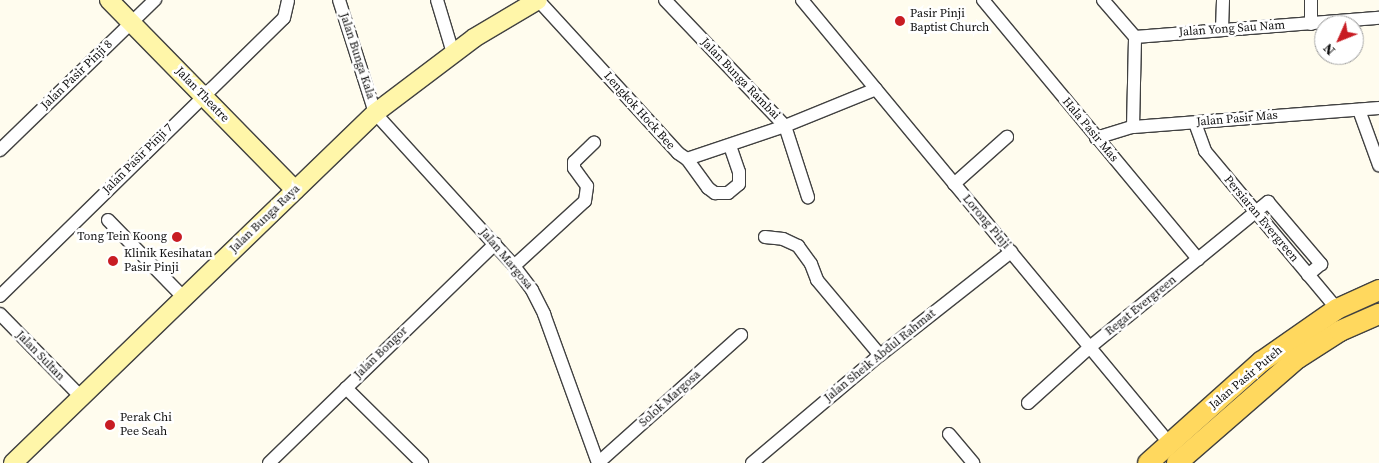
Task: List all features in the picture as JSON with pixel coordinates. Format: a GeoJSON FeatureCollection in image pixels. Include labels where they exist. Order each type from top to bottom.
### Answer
{"type":"FeatureCollection","features":[{"type":"Feature","properties":{"kind":"main road","name":"Jalan Theatre"},"geometry":{"type":"LineString","coordinates":[[110,0],[295,190]]}},
{"type":"Feature","properties":{"kind":"main road","name":"Jalan Bunga Raya"},"geometry":{"type":"LineString","coordinates":[[13,463],[375,113],[454,53],[538,0]]}},
{"type":"Feature","properties":{"kind":"main road","name":"Jalan Pasir Puteh"},"geometry":{"type":"LineString","coordinates":[[1148,463],[1261,362],[1337,309],[1379,290]]}},
{"type":"Feature","properties":{"kind":"main road","name":"Jalan Pasir Puteh"},"geometry":{"type":"LineString","coordinates":[[1177,463],[1298,358],[1340,331],[1376,320]]}},
{"type":"Feature","properties":{"kind":"street","name":"Jalan Pasir Pinji 8"},"geometry":{"type":"LineString","coordinates":[[0,150],[155,0]]}},
{"type":"Feature","properties":{"kind":"street","name":"Jalan Pasir Pinji 7"},"geometry":{"type":"LineString","coordinates":[[0,296],[202,95],[278,24],[287,12],[288,0]]}},
{"type":"Feature","properties":{"kind":"street","name":"Jalan Bunga Kala"},"geometry":{"type":"LineString","coordinates":[[339,0],[375,113]]}},
{"type":"Feature","properties":{"kind":"street"},"geometry":{"type":"LineString","coordinates":[[437,0],[454,53]]}},
{"type":"Feature","properties":{"kind":"street","name":"Lengkok Hock Bee"},"geometry":{"type":"LineString","coordinates":[[538,0],[678,153],[687,159],[785,126],[876,89]]}},
{"type":"Feature","properties":{"kind":"street","name":"Jalan Bunga Rambai"},"geometry":{"type":"LineString","coordinates":[[665,0],[785,126],[808,197]]}},
{"type":"Feature","properties":{"kind":"street","name":"Lorong Pinji"},"geometry":{"type":"LineString","coordinates":[[802,0],[1170,444]]}},
{"type":"Feature","properties":{"kind":"street","name":"Hala Pasir Mas"},"geometry":{"type":"LineString","coordinates":[[983,0],[1198,259]]}},
{"type":"Feature","properties":{"kind":"street"},"geometry":{"type":"LineString","coordinates":[[1103,0],[1135,37],[1133,128]]}},
{"type":"Feature","properties":{"kind":"street"},"geometry":{"type":"LineString","coordinates":[[1222,29],[1223,0]]}},
{"type":"Feature","properties":{"kind":"street"},"geometry":{"type":"LineString","coordinates":[[1311,0],[1311,24]]}},
{"type":"Feature","properties":{"kind":"street","name":"Jalan Yong Sau Nam"},"geometry":{"type":"LineString","coordinates":[[1135,37],[1379,18]]}},
{"type":"Feature","properties":{"kind":"street","name":"Jalan Pasir Mas"},"geometry":{"type":"LineString","coordinates":[[1096,138],[1133,128],[1379,108]]}},
{"type":"Feature","properties":{"kind":"street"},"geometry":{"type":"LineString","coordinates":[[1359,110],[1379,165]]}},
{"type":"Feature","properties":{"kind":"street","name":"Jalan Margosa"},"geometry":{"type":"LineString","coordinates":[[375,113],[514,266],[544,314],[598,463]]}},
{"type":"Feature","properties":{"kind":"street","name":"Persiaran Evergreen"},"geometry":{"type":"LineString","coordinates":[[1195,123],[1205,151],[1337,309]]}},
{"type":"Feature","properties":{"kind":"street"},"geometry":{"type":"LineString","coordinates":[[954,184],[1007,137]]}},
{"type":"Feature","properties":{"kind":"street"},"geometry":{"type":"LineString","coordinates":[[514,266],[585,200],[587,186],[574,168],[574,162],[594,143]]}},
{"type":"Feature","properties":{"kind":"street"},"geometry":{"type":"LineString","coordinates":[[687,159],[708,188],[715,193],[728,193],[739,184],[739,172],[730,146]]}},
{"type":"Feature","properties":{"kind":"street","name":"Regat Evergreen"},"geometry":{"type":"LineString","coordinates":[[1028,403],[1090,347],[1256,212]]}},
{"type":"Feature","properties":{"kind":"street"},"geometry":{"type":"LineString","coordinates":[[108,220],[184,298]]}},
{"type":"Feature","properties":{"kind":"street"},"geometry":{"type":"LineString","coordinates":[[765,237],[783,239],[798,246],[811,264],[816,280],[880,355]]}},
{"type":"Feature","properties":{"kind":"street","name":"Jalan Bongor"},"geometry":{"type":"LineString","coordinates":[[269,463],[495,244]]}},
{"type":"Feature","properties":{"kind":"street","name":"Jalan Sheik Abdul Rahmat"},"geometry":{"type":"LineString","coordinates":[[752,463],[880,355],[1011,252]]}},
{"type":"Feature","properties":{"kind":"street","name":"Jalan Sultan"},"geometry":{"type":"LineString","coordinates":[[0,314],[81,398]]}},
{"type":"Feature","properties":{"kind":"street","name":"Solok Margosa"},"geometry":{"type":"LineString","coordinates":[[598,463],[741,335]]}},
{"type":"Feature","properties":{"kind":"street"},"geometry":{"type":"LineString","coordinates":[[346,388],[422,463]]}},
{"type":"Feature","properties":{"kind":"street"},"geometry":{"type":"LineString","coordinates":[[949,434],[973,463]]}},
{"type":"Feature","properties":{"kind":"place","name":"Pasir Pinji Baptist Church"},"geometry":{"type":"Point","coordinates":[900,21]}},
{"type":"Feature","properties":{"kind":"place","name":"Tong Tein Koong"},"geometry":{"type":"Point","coordinates":[177,237]}},
{"type":"Feature","properties":{"kind":"place","name":"Klinik Kesihatan Pasir Pinji"},"geometry":{"type":"Point","coordinates":[113,261]}},
{"type":"Feature","properties":{"kind":"place","name":"Perak Chi Pee Seah"},"geometry":{"type":"Point","coordinates":[110,425]}}]}
